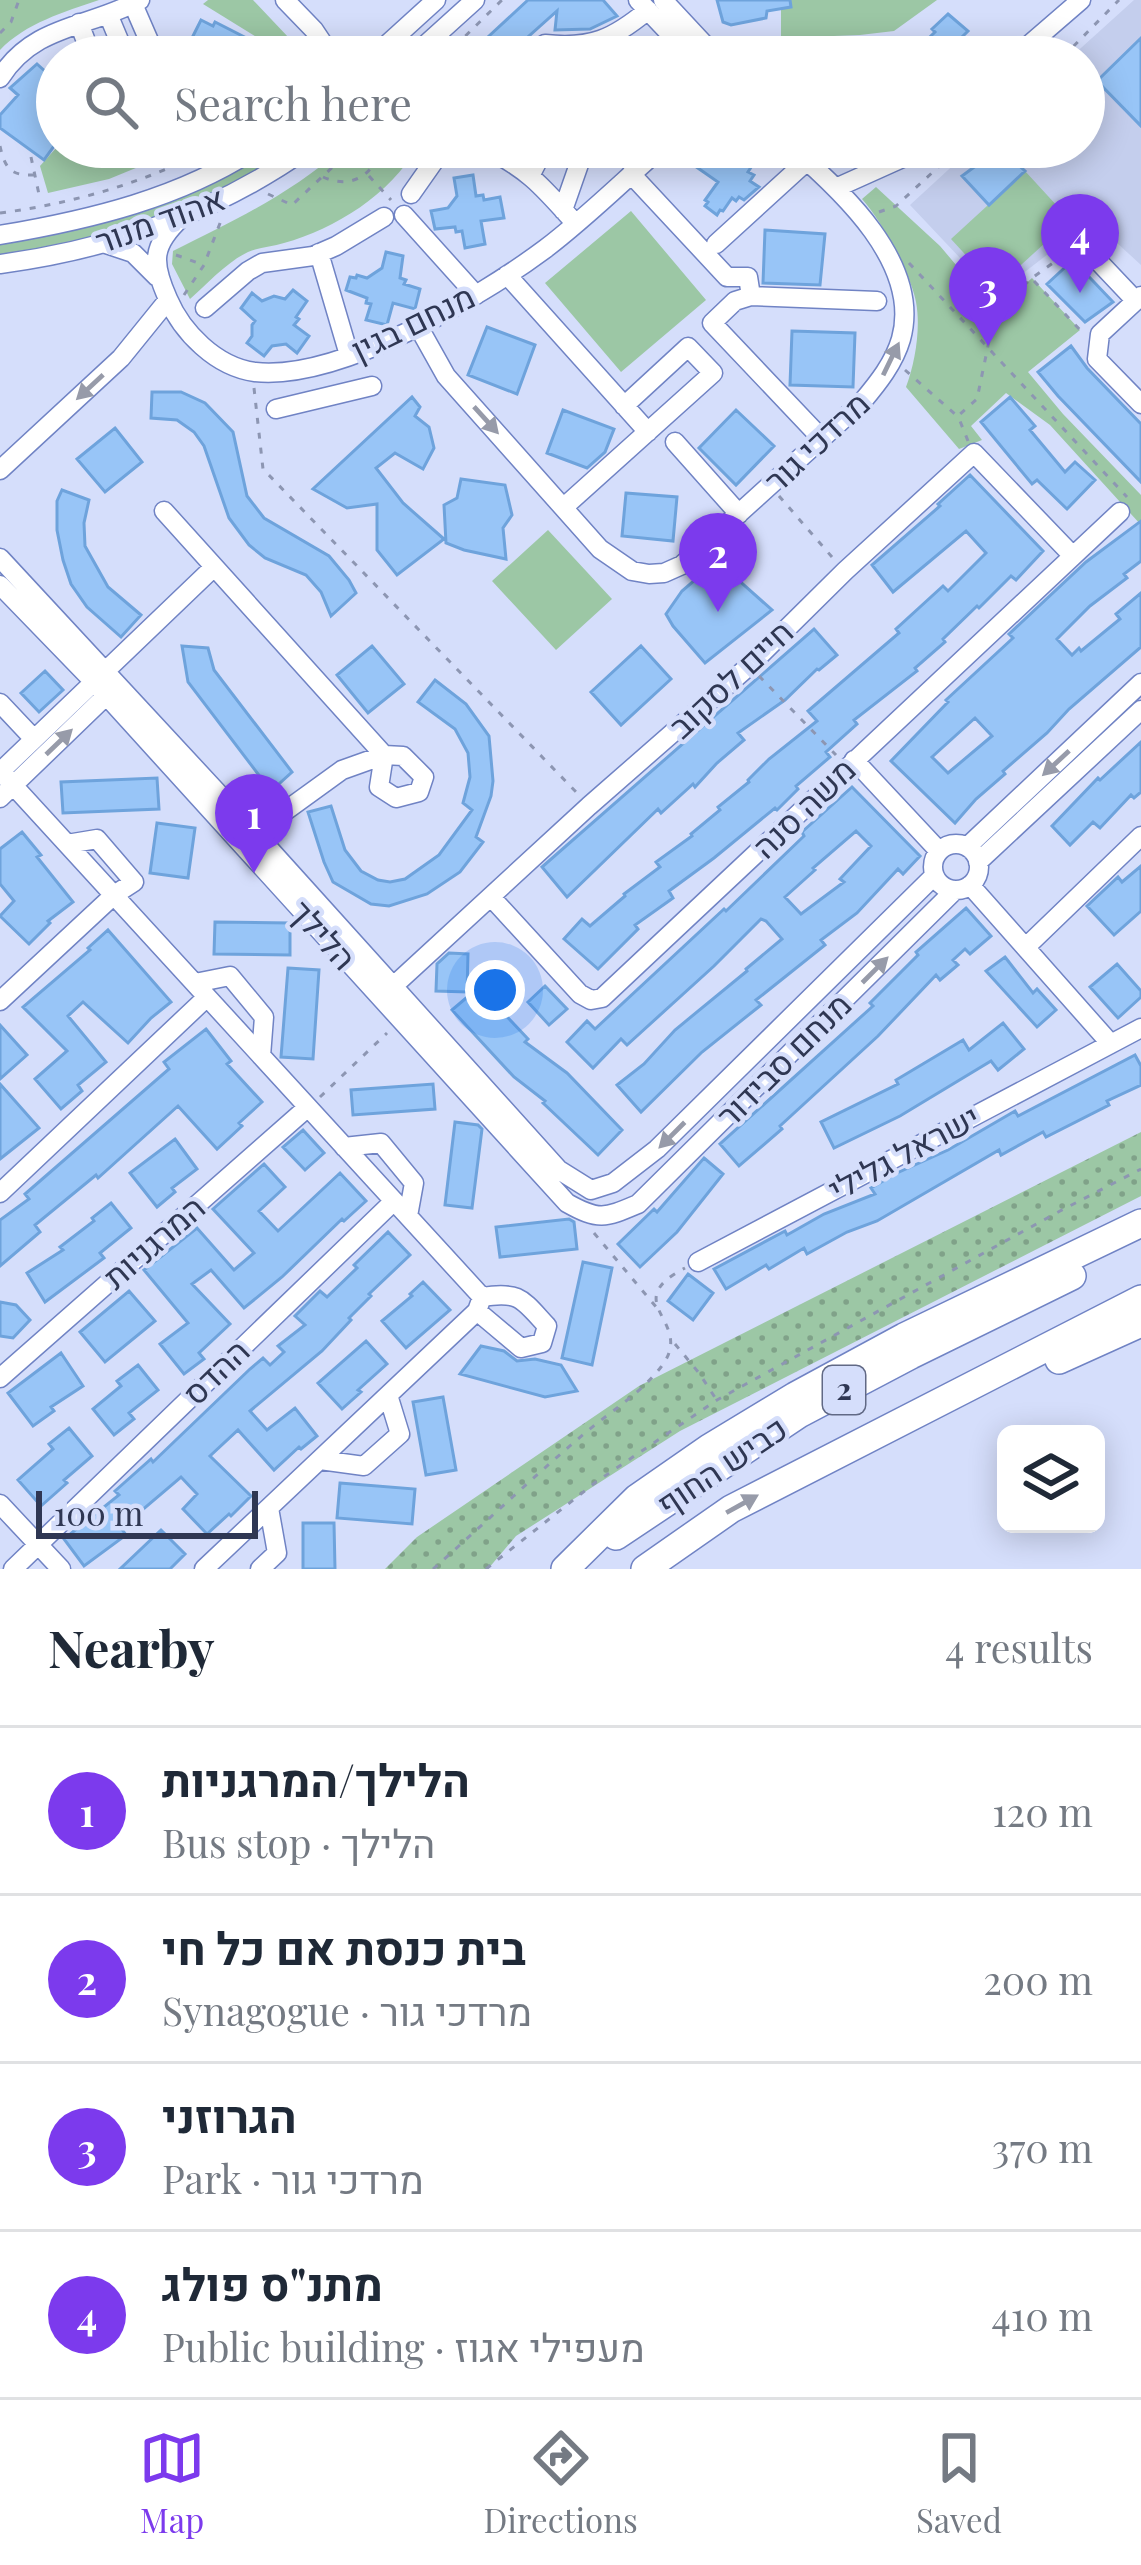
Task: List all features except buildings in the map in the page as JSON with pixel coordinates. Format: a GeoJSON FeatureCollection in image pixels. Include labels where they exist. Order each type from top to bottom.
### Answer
{"type":"FeatureCollection","features":[{"type":"Feature","properties":{"kind":"highway"},"geometry":{"type":"LineString","coordinates":[[566,1569],[637,1498],[760,1417],[904,1336],[1141,1223]]}},
{"type":"Feature","properties":{"kind":"highway","name":"כביש החוף"},"geometry":{"type":"LineString","coordinates":[[566,1569],[799,1414],[1141,1243]]}},
{"type":"Feature","properties":{"kind":"highway","name":"כביש החוף"},"geometry":{"type":"LineString","coordinates":[[645,1569],[731,1509],[1141,1299]]}},
{"type":"Feature","properties":{"kind":"highway"},"geometry":{"type":"LineString","coordinates":[[828,1457],[1141,1322]]}},
{"type":"Feature","properties":{"kind":"street"},"geometry":{"type":"LineString","coordinates":[[285,0],[318,36]]}},
{"type":"Feature","properties":{"kind":"street"},"geometry":{"type":"LineString","coordinates":[[396,36],[436,0]]}},
{"type":"Feature","properties":{"kind":"street"},"geometry":{"type":"LineString","coordinates":[[435,36],[475,0]]}},
{"type":"Feature","properties":{"kind":"street"},"geometry":{"type":"LineString","coordinates":[[1039,36],[1081,0]]}},
{"type":"Feature","properties":{"kind":"street"},"geometry":{"type":"LineString","coordinates":[[45,36],[136,2],[148,36]]}},
{"type":"Feature","properties":{"kind":"street"},"geometry":{"type":"LineString","coordinates":[[612,36],[650,4]]}},
{"type":"Feature","properties":{"kind":"street"},"geometry":{"type":"LineString","coordinates":[[650,4],[675,36]]}},
{"type":"Feature","properties":{"kind":"street"},"geometry":{"type":"LineString","coordinates":[[650,4],[690,36]]}},
{"type":"Feature","properties":{"kind":"street"},"geometry":{"type":"LineString","coordinates":[[108,14],[117,36]]}},
{"type":"Feature","properties":{"kind":"street"},"geometry":{"type":"LineString","coordinates":[[79,23],[84,36]]}},
{"type":"Feature","properties":{"kind":"street"},"geometry":{"type":"LineString","coordinates":[[314,30],[323,36]]}},
{"type":"Feature","properties":{"kind":"street"},"geometry":{"type":"LineString","coordinates":[[0,78],[9,63],[36,41]]}},
{"type":"Feature","properties":{"kind":"street","name":"אהוד מנור"},"geometry":{"type":"LineString","coordinates":[[0,235],[154,197],[221,168]]}},
{"type":"Feature","properties":{"kind":"street","name":"אהוד מנור"},"geometry":{"type":"LineString","coordinates":[[0,264],[102,243],[181,218],[229,198],[277,168]]}},
{"type":"Feature","properties":{"kind":"street"},"geometry":{"type":"LineString","coordinates":[[411,194],[429,168]]}},
{"type":"Feature","properties":{"kind":"street"},"geometry":{"type":"LineString","coordinates":[[522,168],[569,216]]}},
{"type":"Feature","properties":{"kind":"street"},"geometry":{"type":"LineString","coordinates":[[531,175],[534,168]]}},
{"type":"Feature","properties":{"kind":"street"},"geometry":{"type":"LineString","coordinates":[[569,216],[580,168]]}},
{"type":"Feature","properties":{"kind":"street","name":"מנחם בגין"},"geometry":{"type":"LineString","coordinates":[[252,372],[319,364],[387,342],[418,326],[476,295],[547,247],[569,216],[638,168]]}},
{"type":"Feature","properties":{"kind":"street"},"geometry":{"type":"LineString","coordinates":[[716,244],[783,168]]}},
{"type":"Feature","properties":{"kind":"street","name":"מרדכי גור"},"geometry":{"type":"LineString","coordinates":[[418,326],[446,376],[600,549],[632,571],[664,573],[682,566],[862,402],[881,380],[901,338],[904,310],[891,261],[838,187],[816,168]]}},
{"type":"Feature","properties":{"kind":"street"},"geometry":{"type":"LineString","coordinates":[[838,187],[880,168]]}},
{"type":"Feature","properties":{"kind":"street"},"geometry":{"type":"LineString","coordinates":[[631,174],[727,277],[748,277],[751,296]]}},
{"type":"Feature","properties":{"kind":"street"},"geometry":{"type":"LineString","coordinates":[[205,308],[262,263],[319,253],[394,216],[476,295]]}},
{"type":"Feature","properties":{"kind":"street"},"geometry":{"type":"LineString","coordinates":[[181,218],[158,249],[159,280],[182,327],[225,361],[252,372]]}},
{"type":"Feature","properties":{"kind":"street"},"geometry":{"type":"LineString","coordinates":[[102,243],[134,253],[159,280]]}},
{"type":"Feature","properties":{"kind":"street"},"geometry":{"type":"LineString","coordinates":[[1081,243],[1139,298],[1100,334],[1097,359],[1141,404]]}},
{"type":"Feature","properties":{"kind":"street"},"geometry":{"type":"LineString","coordinates":[[319,253],[349,355]]}},
{"type":"Feature","properties":{"kind":"street"},"geometry":{"type":"LineString","coordinates":[[507,275],[648,432]]}},
{"type":"Feature","properties":{"kind":"street"},"geometry":{"type":"LineString","coordinates":[[822,439],[712,323],[735,301],[751,296],[877,301]]}},
{"type":"Feature","properties":{"kind":"street"},"geometry":{"type":"LineString","coordinates":[[0,470],[171,306]]}},
{"type":"Feature","properties":{"kind":"street"},"geometry":{"type":"LineString","coordinates":[[564,507],[713,374],[688,347],[624,406]]}},
{"type":"Feature","properties":{"kind":"street"},"geometry":{"type":"LineString","coordinates":[[319,364],[326,398]]}},
{"type":"Feature","properties":{"kind":"street"},"geometry":{"type":"LineString","coordinates":[[276,409],[372,386]]}},
{"type":"Feature","properties":{"kind":"street"},"geometry":{"type":"LineString","coordinates":[[675,442],[739,514]]}},
{"type":"Feature","properties":{"kind":"street"},"geometry":{"type":"LineString","coordinates":[[974,453],[1072,555]]}},
{"type":"Feature","properties":{"kind":"street","name":"חיים לסקוב"},"geometry":{"type":"LineString","coordinates":[[387,992],[749,666],[974,453]]}},
{"type":"Feature","properties":{"kind":"street","name":"משה סנה"},"geometry":{"type":"LineString","coordinates":[[490,897],[580,994],[590,1000],[602,998],[1126,507]]}},
{"type":"Feature","properties":{"kind":"street"},"geometry":{"type":"LineString","coordinates":[[164,511],[384,755],[342,770],[255,832]]}},
{"type":"Feature","properties":{"kind":"street","name":"הלילך"},"geometry":{"type":"LineString","coordinates":[[0,558],[105,683],[387,992],[559,1170],[591,1190]]}},
{"type":"Feature","properties":{"kind":"street"},"geometry":{"type":"LineString","coordinates":[[3,782],[214,567]]}},
{"type":"Feature","properties":{"kind":"street","name":"הלילך"},"geometry":{"type":"LineString","coordinates":[[0,585],[255,832],[387,992],[401,1020],[567,1203],[605,1218]]}},
{"type":"Feature","properties":{"kind":"street"},"geometry":{"type":"LineString","coordinates":[[972,855],[1141,682]]}},
{"type":"Feature","properties":{"kind":"street"},"geometry":{"type":"LineString","coordinates":[[3,782],[34,740],[105,683]]}},
{"type":"Feature","properties":{"kind":"street"},"geometry":{"type":"LineString","coordinates":[[0,703],[34,740]]}},
{"type":"Feature","properties":{"kind":"street"},"geometry":{"type":"LineString","coordinates":[[972,855],[1141,710]]}},
{"type":"Feature","properties":{"kind":"street"},"geometry":{"type":"LineString","coordinates":[[851,764],[939,851]]}},
{"type":"Feature","properties":{"kind":"street"},"geometry":{"type":"LineString","coordinates":[[3,782],[67,844],[308,1107],[480,1304],[204,1569]]}},
{"type":"Feature","properties":{"kind":"street"},"geometry":{"type":"LineString","coordinates":[[1027,946],[1141,836]]}},
{"type":"Feature","properties":{"kind":"street"},"geometry":{"type":"LineString","coordinates":[[962,888],[977,874],[972,855],[956,844],[939,851],[933,862],[934,876],[942,886],[962,888],[1027,946],[1110,1043]]}},
{"type":"Feature","properties":{"kind":"street","name":"מנחם סבידור"},"geometry":{"type":"LineString","coordinates":[[591,1190],[613,1183],[657,1149],[934,876]]}},
{"type":"Feature","properties":{"kind":"street","name":"מנחם סבידור"},"geometry":{"type":"LineString","coordinates":[[605,1218],[638,1204],[962,888]]}},
{"type":"Feature","properties":{"kind":"street"},"geometry":{"type":"LineString","coordinates":[[0,1001],[114,895]]}},
{"type":"Feature","properties":{"kind":"street"},"geometry":{"type":"LineString","coordinates":[[0,1193],[201,990],[230,976],[264,1017],[261,1056]]}},
{"type":"Feature","properties":{"kind":"street","name":"ישראל גלילי"},"geometry":{"type":"LineString","coordinates":[[698,1262],[1141,1028]]}},
{"type":"Feature","properties":{"kind":"street","name":"המרגניות"},"geometry":{"type":"LineString","coordinates":[[0,1378],[308,1107]]}},
{"type":"Feature","properties":{"kind":"street"},"geometry":{"type":"LineString","coordinates":[[344,1147],[381,1143],[414,1184],[401,1209]]}},
{"type":"Feature","properties":{"kind":"street","name":"ההדס"},"geometry":{"type":"LineString","coordinates":[[13,1569],[401,1209]]}},
{"type":"Feature","properties":{"kind":"street"},"geometry":{"type":"LineString","coordinates":[[320,1460],[364,1466],[400,1434],[388,1395]]}},
{"type":"Feature","properties":{"kind":"street"},"geometry":{"type":"LineString","coordinates":[[0,1504],[61,1569]]}},
{"type":"Feature","properties":{"kind":"street"},"geometry":{"type":"LineString","coordinates":[[260,1569],[278,1553],[269,1508]]}},
{"type":"Feature","properties":{"kind":"path"},"geometry":{"type":"LineString","coordinates":[[0,34],[11,22],[19,0]]}},
{"type":"Feature","properties":{"kind":"path"},"geometry":{"type":"LineString","coordinates":[[465,36],[502,0]]}},
{"type":"Feature","properties":{"kind":"path"},"geometry":{"type":"LineString","coordinates":[[1084,36],[1119,0]]}},
{"type":"Feature","properties":{"kind":"path"},"geometry":{"type":"LineString","coordinates":[[0,146],[8,168],[20,176],[35,176]]}},
{"type":"Feature","properties":{"kind":"path"},"geometry":{"type":"LineString","coordinates":[[32,157],[40,199]]}},
{"type":"Feature","properties":{"kind":"path"},"geometry":{"type":"LineString","coordinates":[[0,213],[70,202],[124,187],[167,168]]}},
{"type":"Feature","properties":{"kind":"path"},"geometry":{"type":"LineString","coordinates":[[250,186],[292,206],[330,168]]}},
{"type":"Feature","properties":{"kind":"path"},"geometry":{"type":"LineString","coordinates":[[321,176],[346,182],[367,175],[371,168]]}},
{"type":"Feature","properties":{"kind":"path"},"geometry":{"type":"LineString","coordinates":[[875,214],[896,206],[937,168]]}},
{"type":"Feature","properties":{"kind":"path"},"geometry":{"type":"LineString","coordinates":[[367,175],[394,216]]}},
{"type":"Feature","properties":{"kind":"path"},"geometry":{"type":"LineString","coordinates":[[171,306],[204,265],[229,198]]}},
{"type":"Feature","properties":{"kind":"path"},"geometry":{"type":"LineString","coordinates":[[958,416],[977,399],[995,312],[1081,243]]}},
{"type":"Feature","properties":{"kind":"path"},"geometry":{"type":"LineString","coordinates":[[158,249],[204,265]]}},
{"type":"Feature","properties":{"kind":"path"},"geometry":{"type":"LineString","coordinates":[[909,262],[1126,507]]}},
{"type":"Feature","properties":{"kind":"path"},"geometry":{"type":"LineString","coordinates":[[1032,278],[1080,330],[1100,334]]}},
{"type":"Feature","properties":{"kind":"path"},"geometry":{"type":"LineString","coordinates":[[892,359],[958,416],[974,453]]}},
{"type":"Feature","properties":{"kind":"path"},"geometry":{"type":"LineString","coordinates":[[252,372],[263,469],[589,806]]}},
{"type":"Feature","properties":{"kind":"path"},"geometry":{"type":"LineString","coordinates":[[770,485],[845,571]]}},
{"type":"Feature","properties":{"kind":"path"},"geometry":{"type":"LineString","coordinates":[[749,666],[851,764]]}},
{"type":"Feature","properties":{"kind":"path"},"geometry":{"type":"LineString","coordinates":[[308,1107],[401,1020]]}},
{"type":"Feature","properties":{"kind":"path"},"geometry":{"type":"LineString","coordinates":[[486,1569],[596,1482],[717,1400],[1141,1169]]}},
{"type":"Feature","properties":{"kind":"path"},"geometry":{"type":"LineString","coordinates":[[605,1218],[593,1232],[658,1310]]}},
{"type":"Feature","properties":{"kind":"path"},"geometry":{"type":"LineString","coordinates":[[698,1262],[659,1285],[655,1295],[673,1342],[717,1400]]}},
{"type":"Feature","properties":{"kind":"path"},"geometry":{"type":"LineString","coordinates":[[433,1569],[588,1431],[630,1400],[664,1364],[673,1342]]}},
{"type":"Feature","properties":{"kind":"shaded area"},"geometry":{"type":"Polygon","coordinates":[[[1134,0],[1141,0],[1141,265],[1092,220],[995,295],[910,205],[950,168],[1105,168],[1105,36],[1094,36],[1134,0]]]}},
{"type":"Feature","properties":{"kind":"green space"},"geometry":{"type":"Polygon","coordinates":[[[0,0],[99,0],[34,25],[0,50],[0,0]]]}},
{"type":"Feature","properties":{"kind":"green space"},"geometry":{"type":"Polygon","coordinates":[[[253,0],[287,36],[255,36],[203,4],[253,0]]]}},
{"type":"Feature","properties":{"kind":"green space"},"geometry":{"type":"Polygon","coordinates":[[[781,0],[937,0],[894,31],[781,36],[781,0]]]}},
{"type":"Feature","properties":{"kind":"green space"},"geometry":{"type":"Polygon","coordinates":[[[41,168],[136,168],[109,179],[48,193],[41,168]]]}},
{"type":"Feature","properties":{"kind":"green space"},"geometry":{"type":"Polygon","coordinates":[[[239,168],[264,168],[154,218],[0,257],[0,244],[143,210],[239,168]]]}},
{"type":"Feature","properties":{"kind":"green space"},"geometry":{"type":"Polygon","coordinates":[[[317,168],[402,168],[342,219],[303,237],[248,252],[190,299],[172,264],[173,251],[283,193],[317,168]]]}},
{"type":"Feature","properties":{"kind":"green space"},"geometry":{"type":"Polygon","coordinates":[[[1025,171],[1070,220],[996,288],[951,239],[1025,171]]]}},
{"type":"Feature","properties":{"kind":"green space"},"geometry":{"type":"Polygon","coordinates":[[[876,187],[940,246],[995,311],[1032,278],[1080,330],[1028,372],[1141,495],[1141,525],[1050,425],[1006,393],[971,426],[982,440],[959,449],[906,387],[916,345],[916,302],[894,248],[862,199],[876,187]]]}},
{"type":"Feature","properties":{"kind":"green space"},"geometry":{"type":"Polygon","coordinates":[[[631,211],[706,300],[621,372],[545,283],[631,211]]]}},
{"type":"Feature","properties":{"kind":"green space"},"geometry":{"type":"Polygon","coordinates":[[[548,530],[612,599],[556,650],[492,581],[548,530]]]}},
{"type":"Feature","properties":{"kind":"green space"},"geometry":{"type":"Polygon","coordinates":[[[1141,1132],[1141,1196],[680,1431],[516,1536],[488,1569],[385,1569],[417,1537],[639,1386],[1141,1132]]]}},
{"type":"Feature","properties":{"kind":"place","name":"מתנ\"ס פולג"},"geometry":{"type":"Point","coordinates":[1080,293]}},
{"type":"Feature","properties":{"kind":"place","name":"הגרוזני"},"geometry":{"type":"Point","coordinates":[988,346]}},
{"type":"Feature","properties":{"kind":"place","name":"בית כנסת אם כל חי"},"geometry":{"type":"Point","coordinates":[718,612]}},
{"type":"Feature","properties":{"kind":"place","name":"הלילך/המרגניות"},"geometry":{"type":"Point","coordinates":[254,873]}}]}
